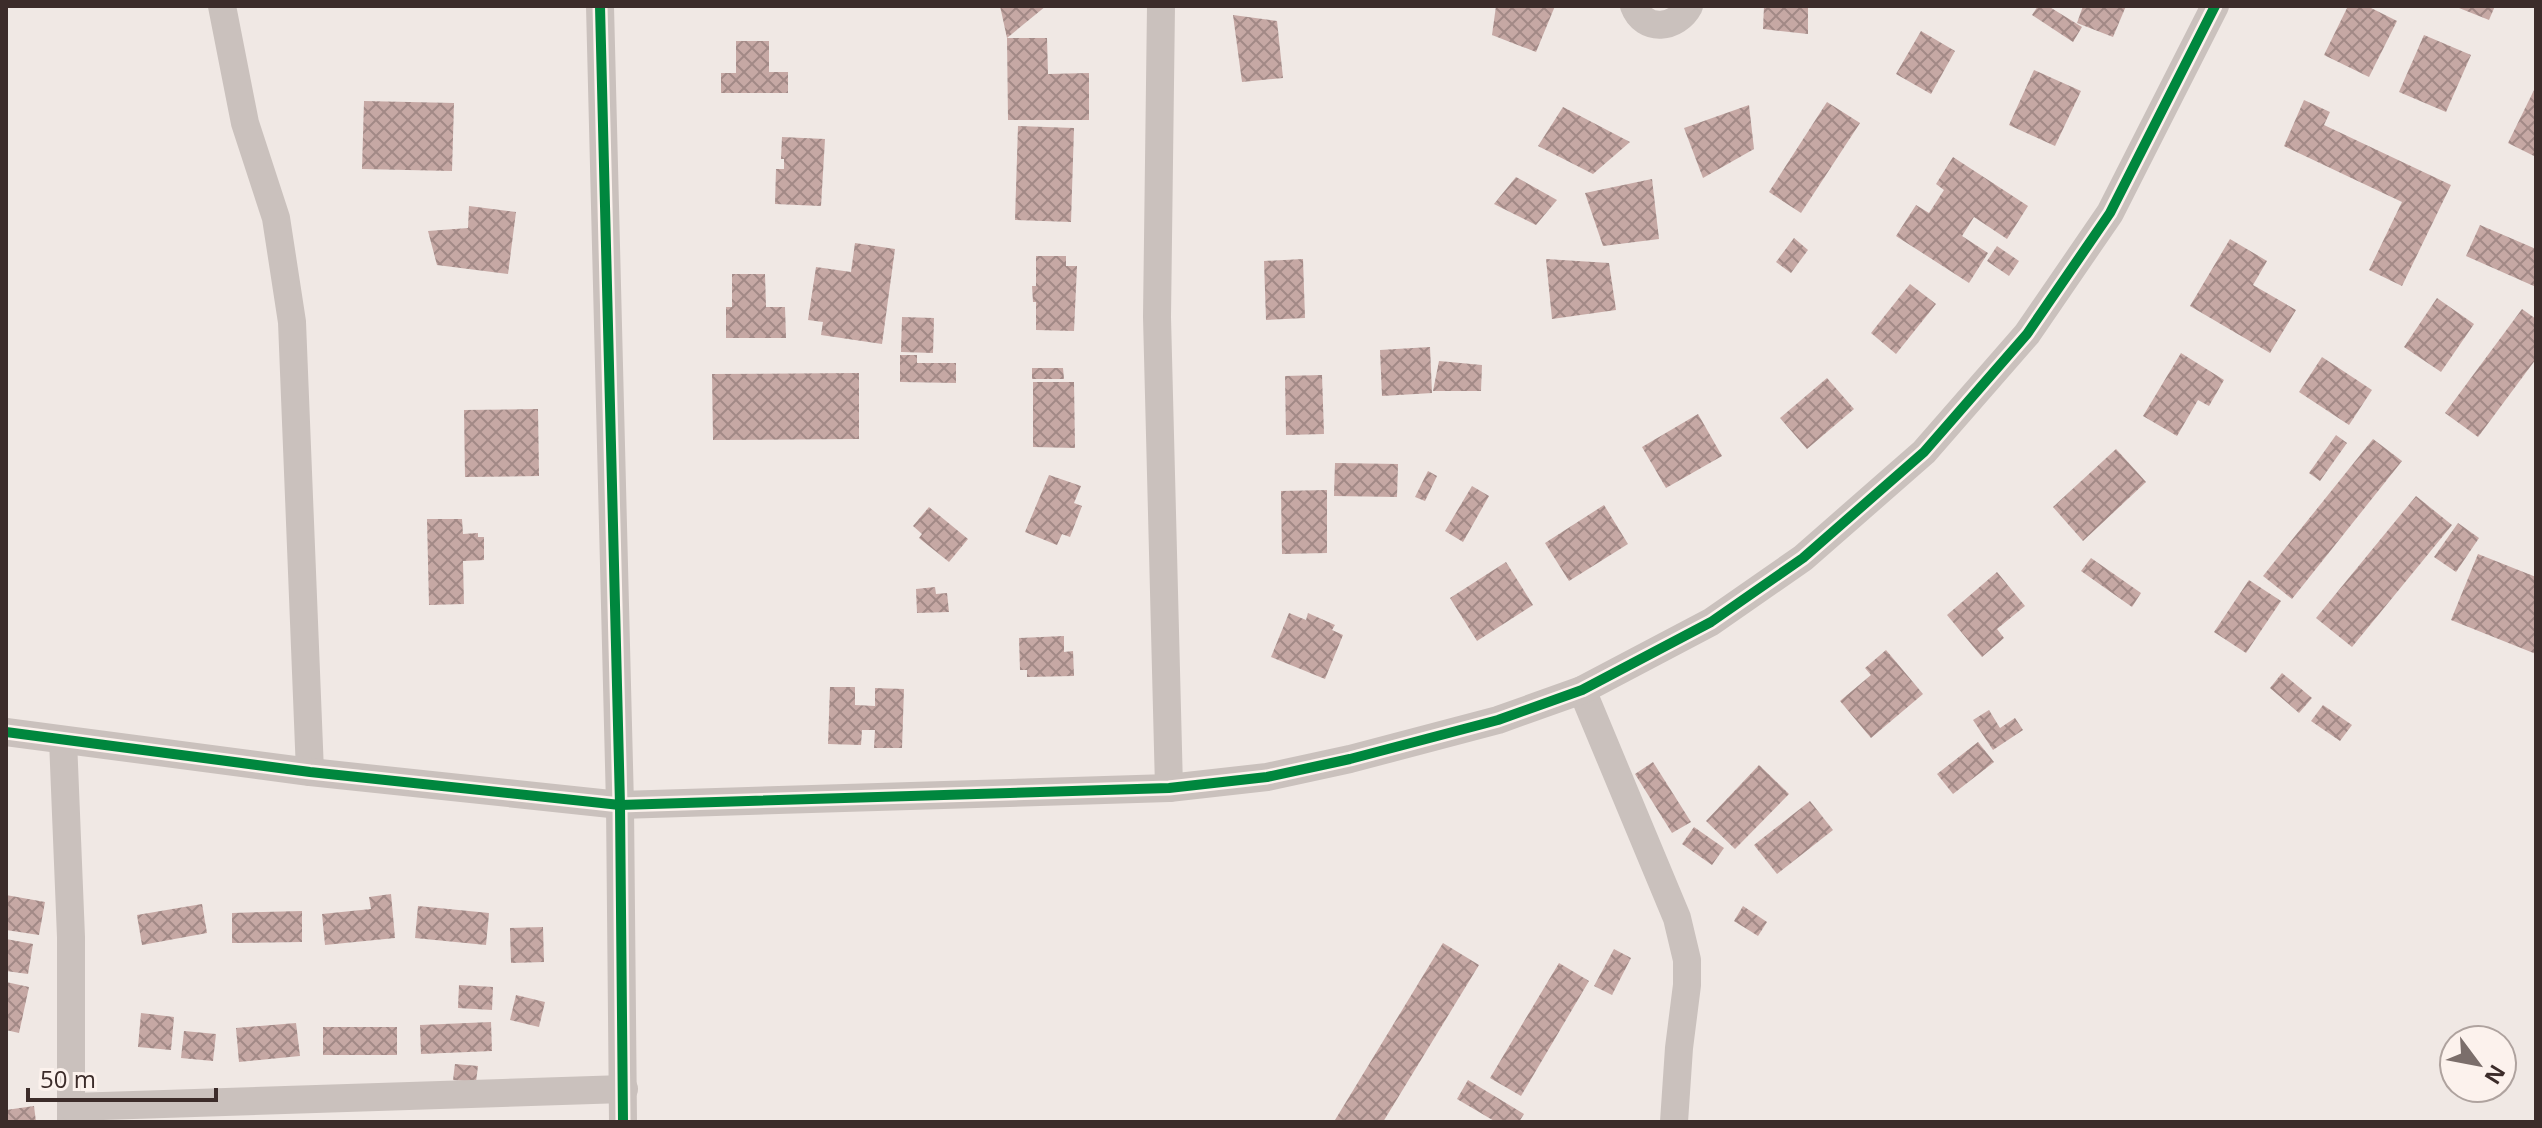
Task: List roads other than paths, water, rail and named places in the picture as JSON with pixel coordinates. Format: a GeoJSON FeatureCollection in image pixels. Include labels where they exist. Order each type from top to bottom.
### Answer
{"type":"FeatureCollection","features":[{"type":"Feature","properties":{"kind":"street"},"geometry":{"type":"LineString","coordinates":[[222,6],[245,123],[276,218],[292,322],[310,772]]}},
{"type":"Feature","properties":{"kind":"street"},"geometry":{"type":"LineString","coordinates":[[600,6],[620,805],[623,1122]]}},
{"type":"Feature","properties":{"kind":"street"},"geometry":{"type":"LineString","coordinates":[[1161,6],[1157,317],[1169,788]]}},
{"type":"Feature","properties":{"kind":"street"},"geometry":{"type":"LineString","coordinates":[[1634,6],[1637,14],[1649,23],[1662,26],[1677,21],[1689,6]]}},
{"type":"Feature","properties":{"kind":"street"},"geometry":{"type":"LineString","coordinates":[[6,732],[310,772],[620,805],[1169,788],[1267,777],[1350,759],[1498,720],[1582,690],[1711,622],[1803,558],[1924,452],[2027,334],[2110,213],[2215,6]]}},
{"type":"Feature","properties":{"kind":"street"},"geometry":{"type":"LineString","coordinates":[[1582,690],[1677,918],[1687,960],[1674,1122]]}},
{"type":"Feature","properties":{"kind":"street"},"geometry":{"type":"LineString","coordinates":[[63,740],[71,937],[72,1114],[336,1110],[624,1089]]}}]}
